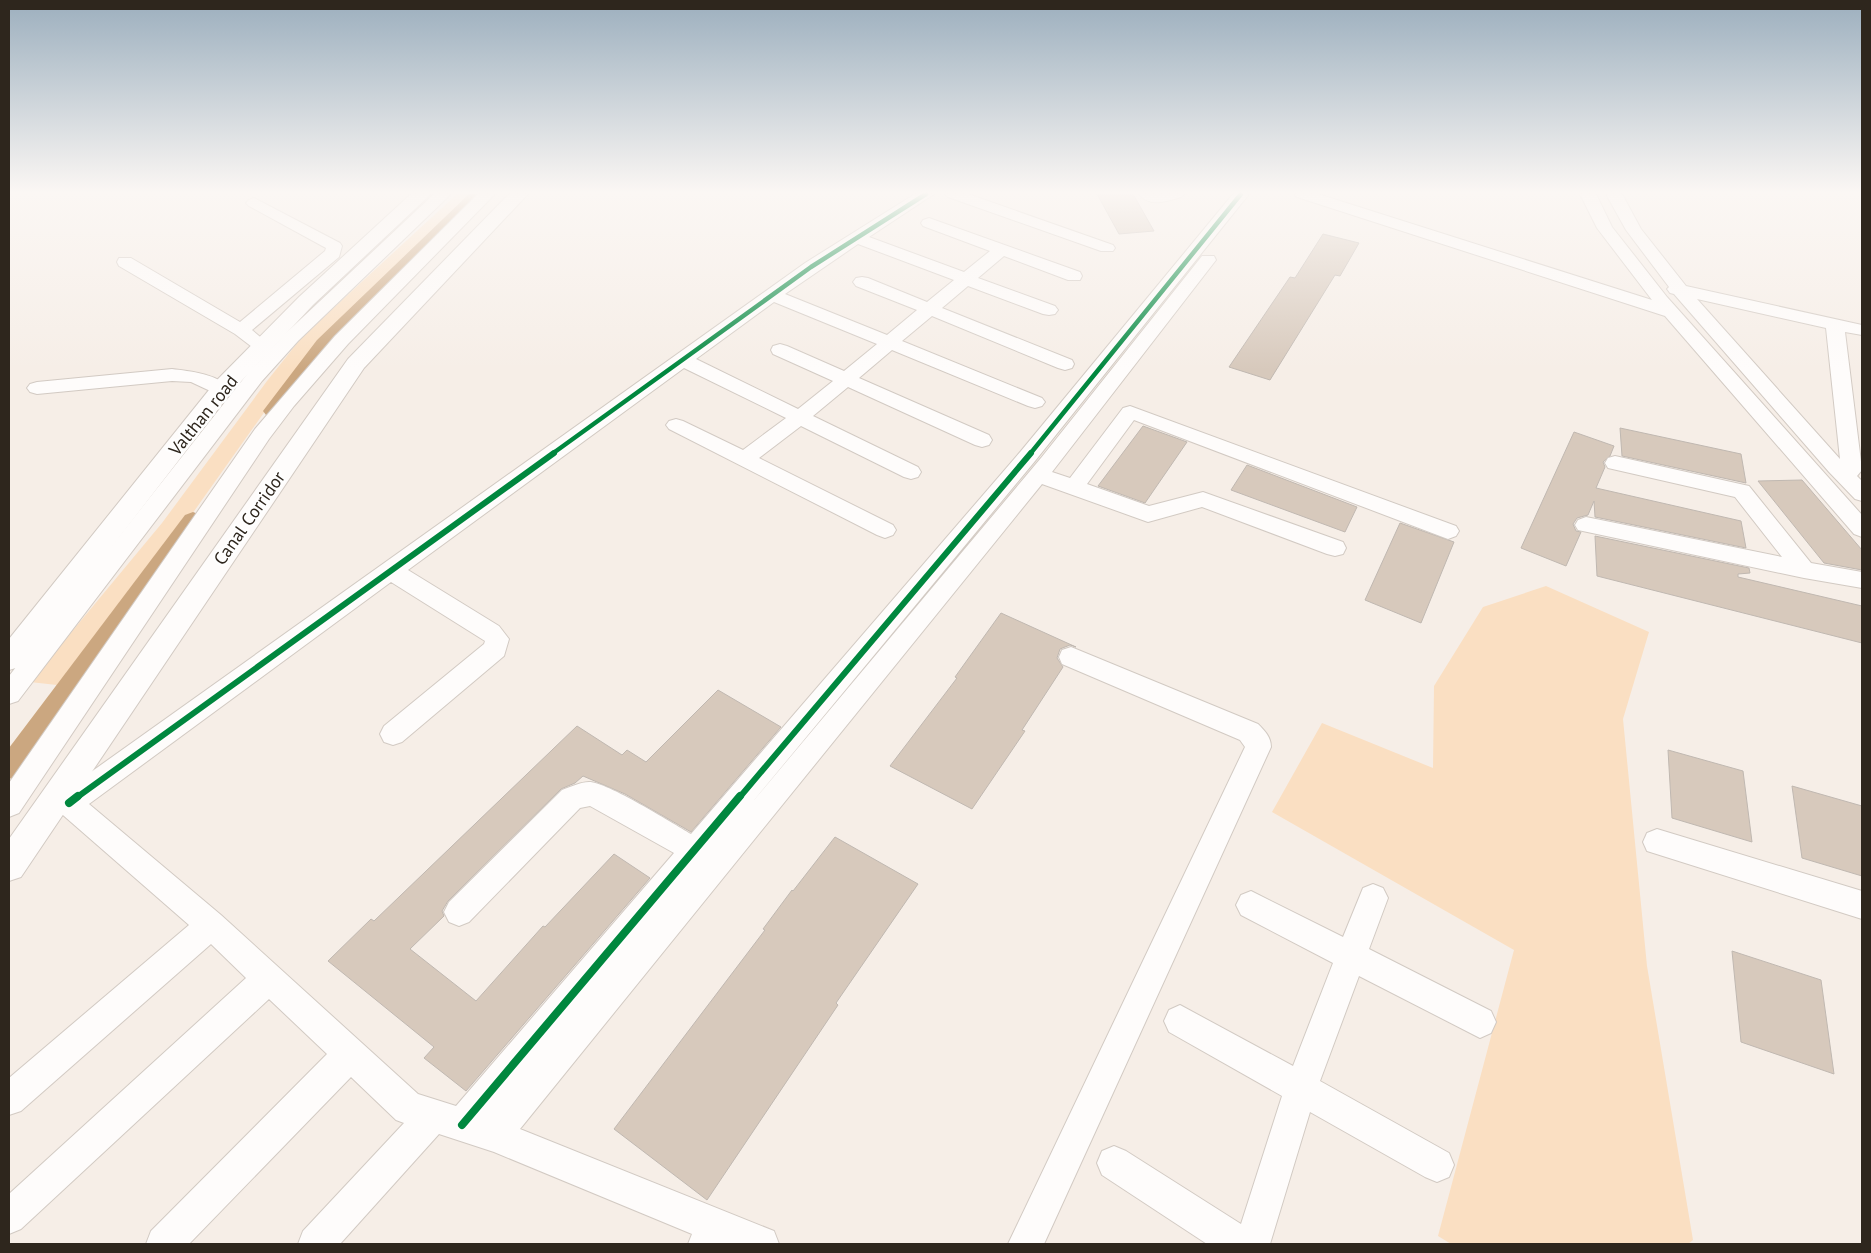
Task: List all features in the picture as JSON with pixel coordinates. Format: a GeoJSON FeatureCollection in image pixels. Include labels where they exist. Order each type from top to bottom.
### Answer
{"type":"FeatureCollection","features":[{"type":"Feature","properties":{"kind":"main road","name":"Valthan road"},"geometry":{"type":"LineString","coordinates":[[9,659],[221,390],[306,301],[359,252]]}},
{"type":"Feature","properties":{"kind":"main road","name":"Canal Corridor"},"geometry":{"type":"LineString","coordinates":[[9,866],[63,798],[356,364],[464,252]]}},
{"type":"Feature","properties":{"kind":"street"},"geometry":{"type":"LineString","coordinates":[[241,330],[332,252]]}},
{"type":"Feature","properties":{"kind":"street"},"geometry":{"type":"LineString","coordinates":[[9,805],[262,434],[295,390],[330,352],[430,252]]}},
{"type":"Feature","properties":{"kind":"street"},"geometry":{"type":"LineString","coordinates":[[761,1244],[712,1236],[494,1135],[408,1108],[211,925],[63,798],[389,570],[773,294],[834,252]]}},
{"type":"Feature","properties":{"kind":"street"},"geometry":{"type":"LineString","coordinates":[[896,252],[1049,310]]}},
{"type":"Feature","properties":{"kind":"street"},"geometry":{"type":"LineString","coordinates":[[745,460],[801,418],[929,308],[999,252]]}},
{"type":"Feature","properties":{"kind":"street"},"geometry":{"type":"LineString","coordinates":[[1009,252],[1074,276]]}},
{"type":"Feature","properties":{"kind":"street"},"geometry":{"type":"LineString","coordinates":[[316,1244],[390,1164],[448,1121],[694,850],[1028,456],[1193,252]]}},
{"type":"Feature","properties":{"kind":"street"},"geometry":{"type":"LineString","coordinates":[[494,1135],[1039,474],[1214,252]]}},
{"type":"Feature","properties":{"kind":"street"},"geometry":{"type":"LineString","coordinates":[[1497,252],[1662,302]]}},
{"type":"Feature","properties":{"kind":"street"},"geometry":{"type":"LineString","coordinates":[[1508,252],[1662,302]]}},
{"type":"Feature","properties":{"kind":"street"},"geometry":{"type":"LineString","coordinates":[[1624,252],[1662,302],[1862,529]]}},
{"type":"Feature","properties":{"kind":"street"},"geometry":{"type":"LineString","coordinates":[[1651,252],[1679,288],[1850,471],[1862,494]]}},
{"type":"Feature","properties":{"kind":"street"},"geometry":{"type":"LineString","coordinates":[[125,262],[241,330],[262,346]]}},
{"type":"Feature","properties":{"kind":"street"},"geometry":{"type":"LineString","coordinates":[[862,282],[1065,364]]}},
{"type":"Feature","properties":{"kind":"street"},"geometry":{"type":"LineString","coordinates":[[1662,302],[1679,288]]}},
{"type":"Feature","properties":{"kind":"street"},"geometry":{"type":"LineString","coordinates":[[1679,288],[1862,330]]}},
{"type":"Feature","properties":{"kind":"street"},"geometry":{"type":"LineString","coordinates":[[773,294],[1035,402]]}},
{"type":"Feature","properties":{"kind":"street"},"geometry":{"type":"LineString","coordinates":[[1836,324],[1850,471]]}},
{"type":"Feature","properties":{"kind":"street"},"geometry":{"type":"LineString","coordinates":[[780,350],[982,440]]}},
{"type":"Feature","properties":{"kind":"street"},"geometry":{"type":"LineString","coordinates":[[683,360],[911,472]]}},
{"type":"Feature","properties":{"kind":"street"},"geometry":{"type":"LineString","coordinates":[[37,388],[172,375],[195,377],[221,390]]}},
{"type":"Feature","properties":{"kind":"street"},"geometry":{"type":"LineString","coordinates":[[1074,487],[1130,412],[1448,531]]}},
{"type":"Feature","properties":{"kind":"street"},"geometry":{"type":"LineString","coordinates":[[676,425],[885,530]]}},
{"type":"Feature","properties":{"kind":"street"},"geometry":{"type":"LineString","coordinates":[[1615,463],[1742,491],[1804,570]]}},
{"type":"Feature","properties":{"kind":"street"},"geometry":{"type":"LineString","coordinates":[[1039,474],[1148,514],[1203,499],[1334,548]]}},
{"type":"Feature","properties":{"kind":"street"},"geometry":{"type":"LineString","coordinates":[[1586,525],[1804,570],[1862,580]]}},
{"type":"Feature","properties":{"kind":"street"},"geometry":{"type":"LineString","coordinates":[[389,570],[491,632],[497,639],[495,649],[393,734]]}},
{"type":"Feature","properties":{"kind":"street"},"geometry":{"type":"LineString","coordinates":[[1026,1244],[1258,747],[1258,741],[1249,732],[1071,657]]}},
{"type":"Feature","properties":{"kind":"street"},"geometry":{"type":"LineString","coordinates":[[459,912],[572,798],[590,794],[606,800],[694,850]]}},
{"type":"Feature","properties":{"kind":"street"},"geometry":{"type":"LineString","coordinates":[[1657,842],[1862,905]]}},
{"type":"Feature","properties":{"kind":"street"},"geometry":{"type":"LineString","coordinates":[[1252,1244],[1301,1088],[1373,898]]}},
{"type":"Feature","properties":{"kind":"street"},"geometry":{"type":"LineString","coordinates":[[1251,905],[1480,1022]]}},
{"type":"Feature","properties":{"kind":"street"},"geometry":{"type":"LineString","coordinates":[[9,1099],[211,925]]}},
{"type":"Feature","properties":{"kind":"street"},"geometry":{"type":"LineString","coordinates":[[9,1217],[269,978]]}},
{"type":"Feature","properties":{"kind":"street"},"geometry":{"type":"LineString","coordinates":[[1180,1021],[1437,1165]]}},
{"type":"Feature","properties":{"kind":"street"},"geometry":{"type":"LineString","coordinates":[[164,1244],[350,1054]]}},
{"type":"Feature","properties":{"kind":"street"},"geometry":{"type":"LineString","coordinates":[[1114,1163],[1239,1244]]}},
{"type":"Feature","properties":{"kind":"lane"},"geometry":{"type":"LineString","coordinates":[[9,694],[255,377],[292,337],[381,252]]}},
{"type":"Feature","properties":{"kind":"shaded area"},"geometry":{"type":"Polygon","coordinates":[[[394,252],[413,252],[317,344],[285,383],[9,772],[9,748],[57,685],[30,682],[162,523],[267,381],[302,337],[394,252]]]}},
{"type":"Feature","properties":{"kind":"shaded area"},"geometry":{"type":"Polygon","coordinates":[[[1546,586],[1649,632],[1623,719],[1647,966],[1693,1240],[1688,1244],[1451,1244],[1438,1236],[1514,950],[1272,812],[1322,723],[1433,768],[1434,686],[1483,607],[1546,586]]]}},
{"type":"Feature","properties":{"kind":"building"},"geometry":{"type":"Polygon","coordinates":[[[1311,252],[1354,252],[1340,276],[1335,275],[1270,380],[1229,367],[1290,277],[1295,278],[1311,252]]]}},
{"type":"Feature","properties":{"kind":"building"},"geometry":{"type":"Polygon","coordinates":[[[1143,426],[1187,442],[1145,503],[1098,486],[1143,426]]]}},
{"type":"Feature","properties":{"kind":"building"},"geometry":{"type":"Polygon","coordinates":[[[1620,428],[1741,454],[1746,483],[1622,456],[1620,428]]]}},
{"type":"Feature","properties":{"kind":"building"},"geometry":{"type":"Polygon","coordinates":[[[1574,432],[1614,446],[1610,456],[1603,462],[1605,467],[1596,488],[1741,521],[1746,548],[1595,517],[1594,501],[1588,515],[1577,518],[1573,524],[1576,531],[1581,532],[1566,566],[1521,548],[1574,432]]]}},
{"type":"Feature","properties":{"kind":"building"},"geometry":{"type":"Polygon","coordinates":[[[1247,465],[1357,507],[1345,532],[1231,490],[1247,465]]]}},
{"type":"Feature","properties":{"kind":"building"},"geometry":{"type":"Polygon","coordinates":[[[1802,480],[1862,550],[1862,570],[1824,563],[1758,481],[1802,480]]]}},
{"type":"Feature","properties":{"kind":"building"},"geometry":{"type":"Polygon","coordinates":[[[1400,523],[1454,542],[1421,623],[1365,600],[1400,523]]]}},
{"type":"Feature","properties":{"kind":"building"},"geometry":{"type":"Polygon","coordinates":[[[1595,536],[1749,568],[1750,573],[1738,574],[1738,577],[1862,606],[1862,643],[1597,576],[1595,536]]]}},
{"type":"Feature","properties":{"kind":"building"},"geometry":{"type":"Polygon","coordinates":[[[1001,613],[1076,647],[1070,645],[1060,649],[1057,658],[1063,667],[1022,730],[1025,731],[972,809],[890,766],[957,678],[955,677],[1001,613]]]}},
{"type":"Feature","properties":{"kind":"building"},"geometry":{"type":"Polygon","coordinates":[[[718,690],[781,727],[691,832],[625,794],[583,776],[575,783],[561,789],[448,901],[442,911],[444,916],[410,949],[476,1001],[543,926],[545,927],[614,854],[650,878],[466,1091],[424,1058],[434,1047],[328,961],[371,919],[374,921],[577,726],[622,755],[627,750],[646,762],[718,690]]]}},
{"type":"Feature","properties":{"kind":"building"},"geometry":{"type":"Polygon","coordinates":[[[1668,750],[1743,771],[1752,842],[1672,818],[1668,750]]]}},
{"type":"Feature","properties":{"kind":"building"},"geometry":{"type":"Polygon","coordinates":[[[1792,786],[1862,806],[1862,876],[1802,858],[1792,786]]]}},
{"type":"Feature","properties":{"kind":"building"},"geometry":{"type":"Polygon","coordinates":[[[835,837],[918,884],[836,1003],[838,1005],[707,1200],[614,1129],[765,930],[763,929],[792,890],[835,837]]]}},
{"type":"Feature","properties":{"kind":"building"},"geometry":{"type":"Polygon","coordinates":[[[1732,951],[1821,980],[1834,1074],[1741,1042],[1732,951]]]}},
{"type":"Feature","properties":{"kind":"waterway"},"geometry":{"type":"LineString","coordinates":[[273,411],[323,344],[418,252]]}},
{"type":"Feature","properties":{"kind":"waterway"},"geometry":{"type":"LineString","coordinates":[[9,768],[193,520]]}},
{"type":"Feature","properties":{"kind":"cycle path"},"geometry":{"type":"LineString","coordinates":[[69,803],[811,267],[834,252]]}},
{"type":"Feature","properties":{"kind":"cycle path"},"geometry":{"type":"LineString","coordinates":[[462,1125],[1028,456],[1193,252]]}}]}
